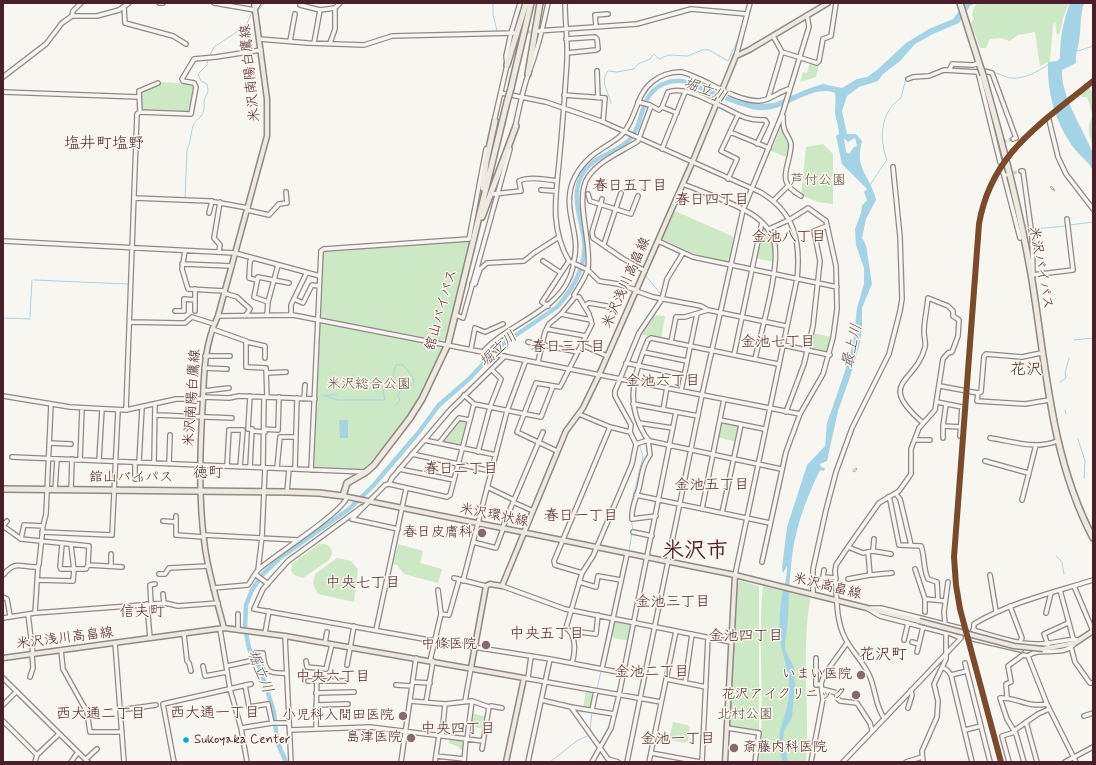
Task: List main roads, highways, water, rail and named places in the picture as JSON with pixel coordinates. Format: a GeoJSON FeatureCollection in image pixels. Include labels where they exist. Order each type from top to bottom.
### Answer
{"type":"FeatureCollection","features":[{"type":"Feature","properties":{"kind":"highway"},"geometry":{"type":"LineString","coordinates":[[507,65],[526,3]]}},
{"type":"Feature","properties":{"kind":"highway","name":"舘山バイパス"},"geometry":{"type":"LineString","coordinates":[[3,489],[287,492],[319,493],[345,497],[347,483],[366,472],[384,454],[410,418],[422,399],[448,344],[531,3]]}},
{"type":"Feature","properties":{"kind":"highway"},"geometry":{"type":"LineString","coordinates":[[528,74],[540,3]]}},
{"type":"Feature","properties":{"kind":"highway","name":"米沢バイパス"},"geometry":{"type":"LineString","coordinates":[[960,3],[977,55],[979,68],[1010,170],[1032,275],[1049,400],[1058,441],[1069,482],[1093,538]]}},
{"type":"Feature","properties":{"kind":"highway"},"geometry":{"type":"LineString","coordinates":[[478,225],[486,162],[495,121]]}},
{"type":"Feature","properties":{"kind":"highway"},"geometry":{"type":"LineString","coordinates":[[478,225],[485,211],[516,126]]}},
{"type":"Feature","properties":{"kind":"main road","name":"米沢南陽白鷹線"},"geometry":{"type":"LineString","coordinates":[[222,628],[218,603],[208,566],[200,490],[202,391],[205,356],[212,329],[218,316],[267,136],[267,99],[254,3]]}},
{"type":"Feature","properties":{"kind":"main road","name":"米沢浅川高畠線"},"geometry":{"type":"LineString","coordinates":[[471,668],[486,586],[490,584],[502,586],[566,431],[579,414],[599,375],[683,184],[736,56],[828,3]]}},
{"type":"Feature","properties":{"kind":"main road","name":"米沢環状線"},"geometry":{"type":"LineString","coordinates":[[345,497],[734,575]]}},
{"type":"Feature","properties":{"kind":"main road","name":"米沢高畠線"},"geometry":{"type":"LineString","coordinates":[[734,575],[1014,646],[1043,649],[1075,643],[1093,631]]}},
{"type":"Feature","properties":{"kind":"main road"},"geometry":{"type":"LineString","coordinates":[[725,762],[734,575]]}},
{"type":"Feature","properties":{"kind":"main road","name":"米沢浅川高畠線"},"geometry":{"type":"LineString","coordinates":[[3,658],[222,628]]}},
{"type":"Feature","properties":{"kind":"main road"},"geometry":{"type":"LineString","coordinates":[[222,628],[248,630],[285,636],[526,678],[506,762]]}},
{"type":"Feature","properties":{"kind":"water","name":"最上川"},"geometry":{"type":"Polygon","coordinates":[[[965,3],[975,3],[970,6],[959,23],[933,34],[915,44],[900,61],[883,74],[878,81],[859,87],[847,96],[842,111],[847,134],[856,134],[862,141],[860,151],[861,166],[876,200],[866,219],[862,238],[866,245],[872,284],[862,308],[860,343],[838,411],[827,461],[820,464],[821,467],[825,468],[824,471],[820,470],[801,516],[792,553],[785,650],[794,667],[795,684],[792,717],[784,731],[783,741],[788,762],[783,762],[779,742],[781,727],[788,703],[789,685],[780,640],[780,619],[781,600],[787,574],[787,566],[783,573],[782,568],[787,527],[807,465],[825,446],[827,423],[853,344],[857,308],[864,284],[864,268],[856,245],[855,229],[862,206],[867,200],[864,192],[867,189],[842,164],[836,136],[839,134],[839,129],[835,113],[835,93],[826,91],[817,92],[768,110],[754,110],[740,105],[774,103],[823,84],[842,88],[857,79],[867,77],[877,70],[906,43],[929,29],[953,19],[965,3]],[[844,138],[846,152],[849,154],[854,147],[857,146],[855,138],[848,142],[844,138]]]}},
{"type":"Feature","properties":{"kind":"water"},"geometry":{"type":"Polygon","coordinates":[[[1070,3],[1084,3],[1076,63],[1062,70],[1063,80],[1068,101],[1092,151],[1093,170],[1073,147],[1061,128],[1053,107],[1049,85],[1048,62],[1057,61],[1060,58],[1062,30],[1070,3]]]}},
{"type":"Feature","properties":{"kind":"water"},"geometry":{"type":"Polygon","coordinates":[[[339,420],[348,420],[348,438],[340,438],[339,420]]]}},
{"type":"Feature","properties":{"kind":"waterway"},"geometry":{"type":"LineString","coordinates":[[257,11],[265,3]]}},
{"type":"Feature","properties":{"kind":"waterway"},"geometry":{"type":"LineString","coordinates":[[493,3],[493,14],[497,31]]}},
{"type":"Feature","properties":{"kind":"waterway"},"geometry":{"type":"LineString","coordinates":[[746,12],[748,3]]}},
{"type":"Feature","properties":{"kind":"waterway"},"geometry":{"type":"LineString","coordinates":[[209,57],[214,47],[246,26],[252,12],[254,11]]}},
{"type":"Feature","properties":{"kind":"waterway"},"geometry":{"type":"LineString","coordinates":[[611,103],[604,83],[605,75],[608,71],[617,72],[634,69],[638,64],[650,59],[654,54],[659,59],[669,55],[688,56],[702,50],[709,50],[728,61],[738,39],[745,15]]}},
{"type":"Feature","properties":{"kind":"waterway"},"geometry":{"type":"LineString","coordinates":[[1075,52],[1093,46]]}},
{"type":"Feature","properties":{"kind":"waterway"},"geometry":{"type":"LineString","coordinates":[[182,198],[185,198],[187,149],[192,129],[203,112],[204,102],[208,93],[207,84],[201,81],[198,74],[206,66],[208,60]]}},
{"type":"Feature","properties":{"kind":"waterway"},"geometry":{"type":"LineString","coordinates":[[992,72],[1010,78],[1020,78],[1036,72],[1049,64]]}},
{"type":"Feature","properties":{"kind":"waterway"},"geometry":{"type":"LineString","coordinates":[[932,73],[942,68],[949,68]]}},
{"type":"Feature","properties":{"kind":"waterway"},"geometry":{"type":"LineString","coordinates":[[953,68],[979,70]]}},
{"type":"Feature","properties":{"kind":"waterway"},"geometry":{"type":"LineString","coordinates":[[870,185],[887,160],[884,152],[882,135],[885,118],[894,104],[901,98],[906,78],[911,76]]}},
{"type":"Feature","properties":{"kind":"waterway","name":"堀立川"},"geometry":{"type":"LineString","coordinates":[[286,762],[277,741],[274,712],[259,666],[251,654],[245,626],[246,605],[252,590],[263,574],[280,558],[349,509],[373,486],[419,432],[439,405],[469,379],[500,346],[557,307],[563,300],[578,276],[583,258],[584,239],[577,202],[580,179],[589,165],[629,140],[638,125],[645,103],[655,89],[668,82],[683,81],[736,102],[754,106]]}},
{"type":"Feature","properties":{"kind":"waterway"},"geometry":{"type":"LineString","coordinates":[[1070,225],[1093,222]]}},
{"type":"Feature","properties":{"kind":"waterway"},"geometry":{"type":"LineString","coordinates":[[1032,229],[1067,226]]}},
{"type":"Feature","properties":{"kind":"waterway"},"geometry":{"type":"LineString","coordinates":[[617,257],[643,273]]}},
{"type":"Feature","properties":{"kind":"waterway"},"geometry":{"type":"LineString","coordinates":[[645,275],[661,294]]}},
{"type":"Feature","properties":{"kind":"waterway"},"geometry":{"type":"LineString","coordinates":[[30,317],[32,280]]}},
{"type":"Feature","properties":{"kind":"waterway"},"geometry":{"type":"LineString","coordinates":[[34,280],[129,284]]}},
{"type":"Feature","properties":{"kind":"waterway"},"geometry":{"type":"LineString","coordinates":[[3,318],[30,319]]}},
{"type":"Feature","properties":{"kind":"waterway"},"geometry":{"type":"LineString","coordinates":[[623,367],[637,333]]}},
{"type":"Feature","properties":{"kind":"waterway"},"geometry":{"type":"LineString","coordinates":[[1074,340],[1093,338]]}},
{"type":"Feature","properties":{"kind":"waterway"},"geometry":{"type":"LineString","coordinates":[[1060,382],[1066,378],[1065,373],[1069,358]]}},
{"type":"Feature","properties":{"kind":"waterway"},"geometry":{"type":"LineString","coordinates":[[322,395],[338,400],[385,400],[383,391],[391,382],[396,365],[403,365],[413,377],[414,382],[410,387],[400,391],[398,395],[400,400],[396,405]]}},
{"type":"Feature","properties":{"kind":"waterway"},"geometry":{"type":"LineString","coordinates":[[327,395],[336,395]]}},
{"type":"Feature","properties":{"kind":"waterway"},"geometry":{"type":"LineString","coordinates":[[618,406],[625,418]]}},
{"type":"Feature","properties":{"kind":"waterway"},"geometry":{"type":"LineString","coordinates":[[1065,410],[1066,414]]}},
{"type":"Feature","properties":{"kind":"waterway"},"geometry":{"type":"LineString","coordinates":[[632,430],[637,441]]}},
{"type":"Feature","properties":{"kind":"waterway"},"geometry":{"type":"LineString","coordinates":[[1078,439],[1085,461],[1084,478]]}},
{"type":"Feature","properties":{"kind":"waterway"},"geometry":{"type":"LineString","coordinates":[[631,506],[643,456],[639,444]]}},
{"type":"Feature","properties":{"kind":"waterway"},"geometry":{"type":"LineString","coordinates":[[631,519],[633,530]]}},
{"type":"Feature","properties":{"kind":"waterway"},"geometry":{"type":"LineString","coordinates":[[629,552],[632,533]]}},
{"type":"Feature","properties":{"kind":"waterway"},"geometry":{"type":"LineString","coordinates":[[1056,556],[1062,562],[1064,574]]}},
{"type":"Feature","properties":{"kind":"waterway"},"geometry":{"type":"LineString","coordinates":[[597,689],[601,671]]}},
{"type":"Feature","properties":{"kind":"waterway"},"geometry":{"type":"LineString","coordinates":[[590,730],[592,712]]}},
{"type":"Feature","properties":{"kind":"waterway"},"geometry":{"type":"LineString","coordinates":[[550,762],[578,740],[588,736],[589,733]]}},
{"type":"Feature","properties":{"kind":"tunnel"},"geometry":{"type":"LineString","coordinates":[[516,33],[537,31]]}},
{"type":"Feature","properties":{"kind":"tunnel"},"geometry":{"type":"LineString","coordinates":[[998,143],[1013,139]]}},
{"type":"Feature","properties":{"kind":"tunnel"},"geometry":{"type":"LineString","coordinates":[[1008,174],[1021,171]]}},
{"type":"Feature","properties":{"kind":"tunnel"},"geometry":{"type":"LineString","coordinates":[[480,194],[493,194]]}},
{"type":"Feature","properties":{"kind":"railway"},"geometry":{"type":"LineString","coordinates":[[1051,187],[1054,190]]}},
{"type":"Feature","properties":{"kind":"place","name":"春日皮膚科"},"geometry":{"type":"Point","coordinates":[482,533]}},
{"type":"Feature","properties":{"kind":"place","name":"中條医院"},"geometry":{"type":"Point","coordinates":[486,645]}},
{"type":"Feature","properties":{"kind":"place","name":"いまい医院"},"geometry":{"type":"Point","coordinates":[861,675]}},
{"type":"Feature","properties":{"kind":"place","name":"花沢アイクリニック"},"geometry":{"type":"Point","coordinates":[856,695]}},
{"type":"Feature","properties":{"kind":"place","name":"小児科入間田医院"},"geometry":{"type":"Point","coordinates":[403,716]}},
{"type":"Feature","properties":{"kind":"place","name":"島津医院"},"geometry":{"type":"Point","coordinates":[411,738]}},
{"type":"Feature","properties":{"kind":"place","name":"Sukoyaka Center"},"geometry":{"type":"Point","coordinates":[186,740]}},
{"type":"Feature","properties":{"kind":"place","name":"斎藤内科医院"},"geometry":{"type":"Point","coordinates":[734,748]}},
{"type":"Feature","properties":{"kind":"district","name":"塩井町塩野"},"geometry":{"type":"Point","coordinates":[104,145]}},
{"type":"Feature","properties":{"kind":"district","name":"春日五丁目"},"geometry":{"type":"Point","coordinates":[630,187]}},
{"type":"Feature","properties":{"kind":"district","name":"春日四丁目"},"geometry":{"type":"Point","coordinates":[712,201]}},
{"type":"Feature","properties":{"kind":"district","name":"金池八丁目"},"geometry":{"type":"Point","coordinates":[789,238]}},
{"type":"Feature","properties":{"kind":"district","name":"金池七丁目"},"geometry":{"type":"Point","coordinates":[778,343]}},
{"type":"Feature","properties":{"kind":"district","name":"春日三丁目"},"geometry":{"type":"Point","coordinates":[568,348]}},
{"type":"Feature","properties":{"kind":"district","name":"花沢"},"geometry":{"type":"Point","coordinates":[1026,371]}},
{"type":"Feature","properties":{"kind":"district","name":"金池六丁目"},"geometry":{"type":"Point","coordinates":[663,382]}},
{"type":"Feature","properties":{"kind":"district","name":"春日二丁目"},"geometry":{"type":"Point","coordinates":[461,470]}},
{"type":"Feature","properties":{"kind":"district","name":"徳町"},"geometry":{"type":"Point","coordinates":[208,474]}},
{"type":"Feature","properties":{"kind":"district","name":"金池五丁目"},"geometry":{"type":"Point","coordinates":[712,486]}},
{"type":"Feature","properties":{"kind":"district","name":"春日一丁目"},"geometry":{"type":"Point","coordinates":[581,517]}},
{"type":"Feature","properties":{"kind":"district","name":"米沢市"},"geometry":{"type":"Point","coordinates":[695,552]}},
{"type":"Feature","properties":{"kind":"district","name":"中央七丁目"},"geometry":{"type":"Point","coordinates":[363,584]}},
{"type":"Feature","properties":{"kind":"district","name":"金池三丁目"},"geometry":{"type":"Point","coordinates":[673,603]}},
{"type":"Feature","properties":{"kind":"district","name":"信夫町"},"geometry":{"type":"Point","coordinates":[142,613]}},
{"type":"Feature","properties":{"kind":"district","name":"中央五丁目"},"geometry":{"type":"Point","coordinates":[547,635]}},
{"type":"Feature","properties":{"kind":"district","name":"金池四丁目"},"geometry":{"type":"Point","coordinates":[746,637]}},
{"type":"Feature","properties":{"kind":"district","name":"花沢町"},"geometry":{"type":"Point","coordinates":[883,656]}},
{"type":"Feature","properties":{"kind":"district","name":"金池二丁目"},"geometry":{"type":"Point","coordinates":[652,673]}},
{"type":"Feature","properties":{"kind":"district","name":"中央六丁目"},"geometry":{"type":"Point","coordinates":[333,678]}},
{"type":"Feature","properties":{"kind":"district","name":"西大通一丁目"},"geometry":{"type":"Point","coordinates":[215,714]}},
{"type":"Feature","properties":{"kind":"district","name":"西大通二丁目"},"geometry":{"type":"Point","coordinates":[101,715]}},
{"type":"Feature","properties":{"kind":"district","name":"中央四丁目"},"geometry":{"type":"Point","coordinates":[458,730]}},
{"type":"Feature","properties":{"kind":"district","name":"金池一丁目"},"geometry":{"type":"Point","coordinates":[678,740]}},
{"type":"Feature","properties":{"kind":"park label","name":"芦付公園"},"geometry":{"type":"Point","coordinates":[818,181]}},
{"type":"Feature","properties":{"kind":"park label","name":"米沢総合公園"},"geometry":{"type":"Point","coordinates":[369,385]}},
{"type":"Feature","properties":{"kind":"park label","name":"北村公園"},"geometry":{"type":"Point","coordinates":[745,715]}}]}
